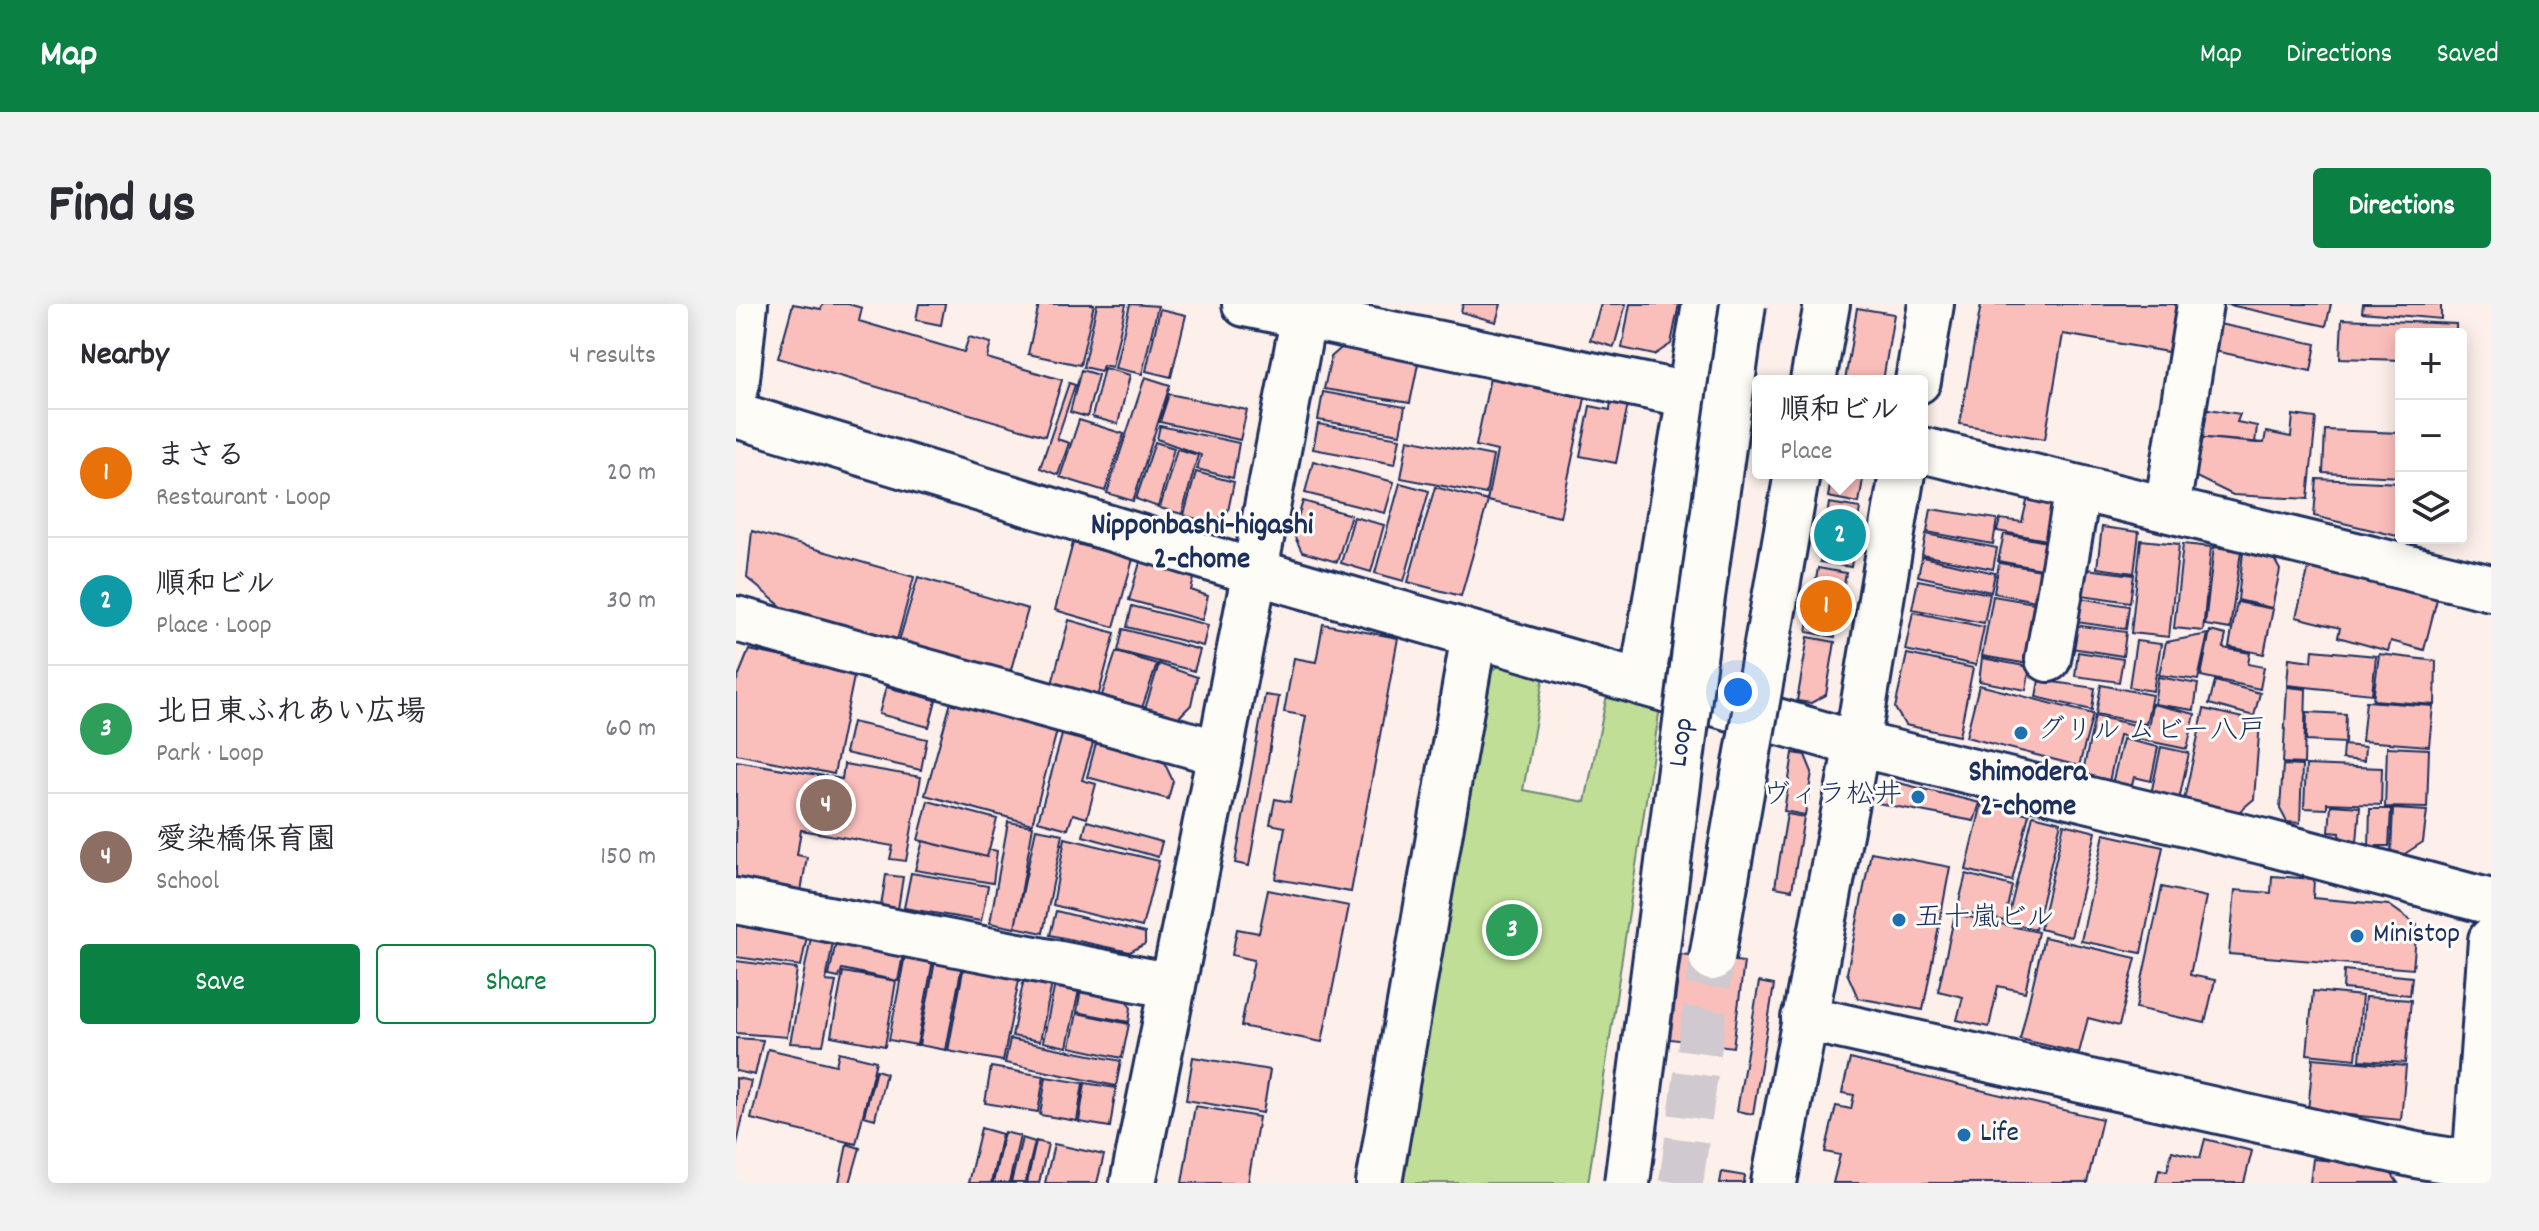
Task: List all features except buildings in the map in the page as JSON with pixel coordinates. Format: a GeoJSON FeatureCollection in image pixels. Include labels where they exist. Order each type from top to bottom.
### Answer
{"type":"FeatureCollection","features":[{"type":"Feature","properties":{"kind":"main road"},"geometry":{"type":"LineString","coordinates":[[736,388],[745,304]]}},
{"type":"Feature","properties":{"kind":"main road"},"geometry":{"type":"LineString","coordinates":[[1245,304],[1305,310],[1689,395]]}},
{"type":"Feature","properties":{"kind":"main road"},"geometry":{"type":"LineString","coordinates":[[1642,683],[1705,304]]}},
{"type":"Feature","properties":{"kind":"main road","name":"Loop"},"geometry":{"type":"LineString","coordinates":[[1627,1183],[1743,304]]}},
{"type":"Feature","properties":{"kind":"main road"},"geometry":{"type":"LineString","coordinates":[[1814,375],[1827,304]]}},
{"type":"Feature","properties":{"kind":"main road"},"geometry":{"type":"LineString","coordinates":[[1919,375],[1931,304]]}},
{"type":"Feature","properties":{"kind":"main road"},"geometry":{"type":"LineString","coordinates":[[2167,509],[2200,304]]}},
{"type":"Feature","properties":{"kind":"main road"},"geometry":{"type":"LineString","coordinates":[[1133,1183],[1305,310]]}},
{"type":"Feature","properties":{"kind":"main road"},"geometry":{"type":"LineString","coordinates":[[736,415],[1255,572],[1857,744],[2265,842],[2491,902]]}},
{"type":"Feature","properties":{"kind":"main road"},"geometry":{"type":"LineString","coordinates":[[1928,451],[2491,588]]}},
{"type":"Feature","properties":{"kind":"main road"},"geometry":{"type":"LineString","coordinates":[[1712,958],[1796,479]]}},
{"type":"Feature","properties":{"kind":"main road"},"geometry":{"type":"LineString","coordinates":[[1774,1183],[1857,744],[1901,479]]}},
{"type":"Feature","properties":{"kind":"main road"},"geometry":{"type":"LineString","coordinates":[[2048,659],[2078,488]]}},
{"type":"Feature","properties":{"kind":"main road"},"geometry":{"type":"LineString","coordinates":[[736,619],[1220,753]]}},
{"type":"Feature","properties":{"kind":"main road"},"geometry":{"type":"LineString","coordinates":[[1379,1183],[1474,635]]}},
{"type":"Feature","properties":{"kind":"main road"},"geometry":{"type":"LineString","coordinates":[[736,901],[1173,986]]}},
{"type":"Feature","properties":{"kind":"main road"},"geometry":{"type":"LineString","coordinates":[[1804,1018],[2416,1155],[2475,1174],[2491,940]]}},
{"type":"Feature","properties":{"kind":"green space"},"geometry":{"type":"Polygon","coordinates":[[[1505,664],[1544,676],[1523,790],[1585,802],[1607,695],[1660,707],[1588,1183],[1393,1183],[1480,674],[1505,664]]]}},
{"type":"Feature","properties":{"kind":"tunnel"},"geometry":{"type":"LineString","coordinates":[[1681,1183],[1712,958]]}},
{"type":"Feature","properties":{"kind":"place","name":"順和ビル"},"geometry":{"type":"Point","coordinates":[1840,535]}},
{"type":"Feature","properties":{"kind":"place","name":"まさる"},"geometry":{"type":"Point","coordinates":[1826,606]}},
{"type":"Feature","properties":{"kind":"place","name":"グリル ムビー八戸"},"geometry":{"type":"Point","coordinates":[2021,733]}},
{"type":"Feature","properties":{"kind":"place","name":"ヴィラ松井"},"geometry":{"type":"Point","coordinates":[1918,797]}},
{"type":"Feature","properties":{"kind":"place","name":"愛染橋保育園"},"geometry":{"type":"Point","coordinates":[826,805]}},
{"type":"Feature","properties":{"kind":"place","name":"五十嵐ビル"},"geometry":{"type":"Point","coordinates":[1899,920]}},
{"type":"Feature","properties":{"kind":"place","name":"北日東ふれあい広場"},"geometry":{"type":"Point","coordinates":[1512,930]}},
{"type":"Feature","properties":{"kind":"place","name":"Ministop"},"geometry":{"type":"Point","coordinates":[2357,936]}},
{"type":"Feature","properties":{"kind":"place","name":"Life"},"geometry":{"type":"Point","coordinates":[1964,1135]}},
{"type":"Feature","properties":{"kind":"district","name":"Nipponbashi-higashi 2-chome"},"geometry":{"type":"Point","coordinates":[1202,544]}},
{"type":"Feature","properties":{"kind":"district","name":"Shimodera 2-chome"},"geometry":{"type":"Point","coordinates":[2028,791]}}]}
